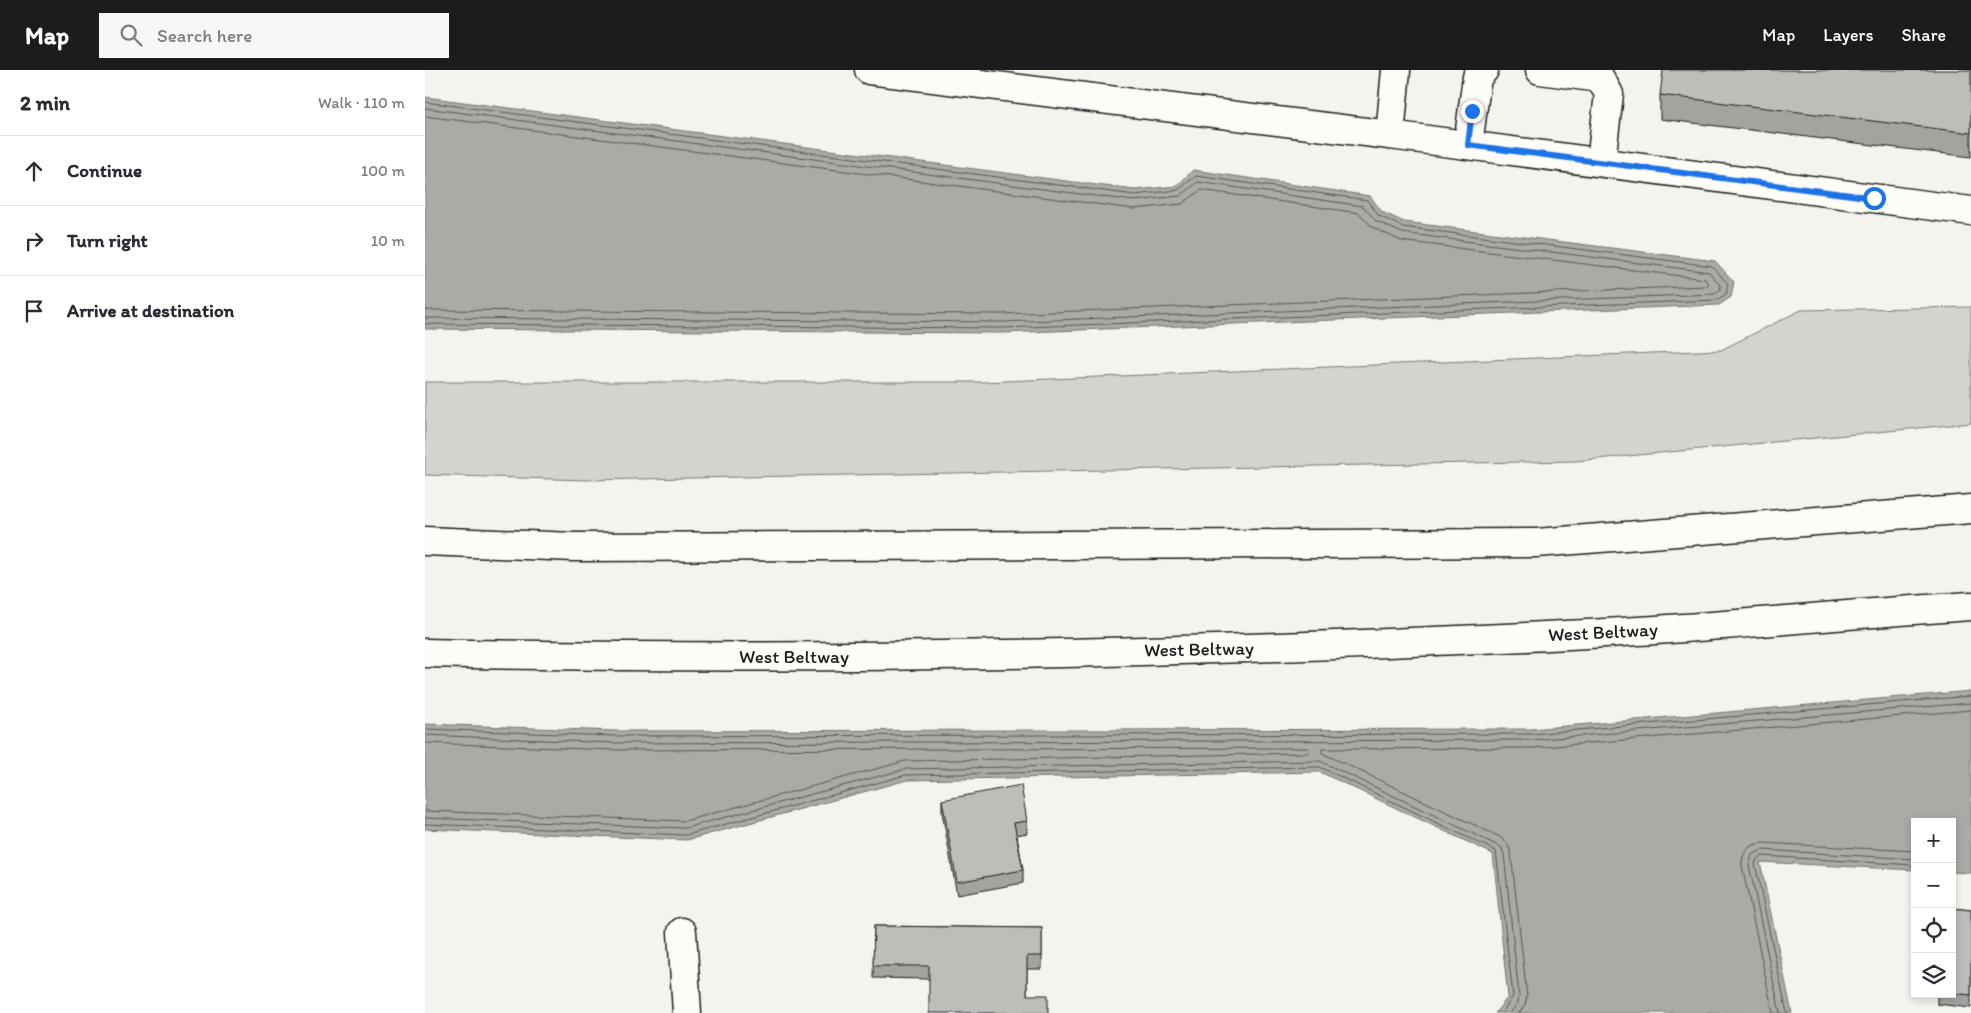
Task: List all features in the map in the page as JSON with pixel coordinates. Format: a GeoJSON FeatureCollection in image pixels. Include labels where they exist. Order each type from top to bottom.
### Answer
{"type":"FeatureCollection","features":[{"type":"Feature","properties":{"kind":"main road"},"geometry":{"type":"LineString","coordinates":[[869,70],[1601,162],[1971,211]]}},
{"type":"Feature","properties":{"kind":"main road"},"geometry":{"type":"LineString","coordinates":[[1389,135],[1396,70]]}},
{"type":"Feature","properties":{"kind":"main road"},"geometry":{"type":"LineString","coordinates":[[1468,145],[1477,77],[1484,70]]}},
{"type":"Feature","properties":{"kind":"main road"},"geometry":{"type":"LineString","coordinates":[[1540,70],[1600,78],[1609,94],[1601,162]]}},
{"type":"Feature","properties":{"kind":"main road"},"geometry":{"type":"LineString","coordinates":[[425,541],[574,547],[1536,543],[1971,509]]}},
{"type":"Feature","properties":{"kind":"main road","name":"West Beltway"},"geometry":{"type":"LineString","coordinates":[[425,653],[558,656],[891,656],[1288,647],[1681,628],[1971,606]]}},
{"type":"Feature","properties":{"kind":"main road"},"geometry":{"type":"LineString","coordinates":[[682,932],[687,1013]]}},
{"type":"Feature","properties":{"kind":"shaded area"},"geometry":{"type":"Polygon","coordinates":[[[1971,307],[1971,423],[1576,461],[586,480],[425,475],[425,382],[982,382],[1721,350],[1801,310],[1971,307]]]}},
{"type":"Feature","properties":{"kind":"water"},"geometry":{"type":"Polygon","coordinates":[[[425,97],[1135,190],[1177,186],[1193,170],[1370,196],[1382,212],[1404,222],[1715,261],[1734,282],[1731,297],[1719,305],[1002,333],[425,329],[425,97]]]}},
{"type":"Feature","properties":{"kind":"water"},"geometry":{"type":"Polygon","coordinates":[[[1971,691],[1971,873],[1956,872],[1956,818],[1911,818],[1911,870],[1760,862],[1792,1013],[1495,1013],[1508,997],[1493,854],[1320,772],[907,780],[687,840],[425,829],[425,724],[615,731],[1531,729],[1971,691]]]}},
{"type":"Feature","properties":{"kind":"building"},"geometry":{"type":"Polygon","coordinates":[[[1663,70],[1971,70],[1971,133],[1660,95],[1663,70]]]}},
{"type":"Feature","properties":{"kind":"building"},"geometry":{"type":"Polygon","coordinates":[[[1021,785],[1027,821],[1014,823],[1023,870],[957,882],[942,800],[1021,785]]]}},
{"type":"Feature","properties":{"kind":"building"},"geometry":{"type":"Polygon","coordinates":[[[1956,908],[1971,910],[1971,995],[1956,993],[1956,908]]]}},
{"type":"Feature","properties":{"kind":"building"},"geometry":{"type":"Polygon","coordinates":[[[874,926],[1042,928],[1042,956],[1027,956],[1027,995],[1048,995],[1048,1013],[929,1013],[929,966],[873,966],[874,926]]]}},
{"type":"Feature","properties":{"kind":"route"},"geometry":{"type":"LineString","coordinates":[[1472,111],[1468,145],[1874,198]]}}]}
